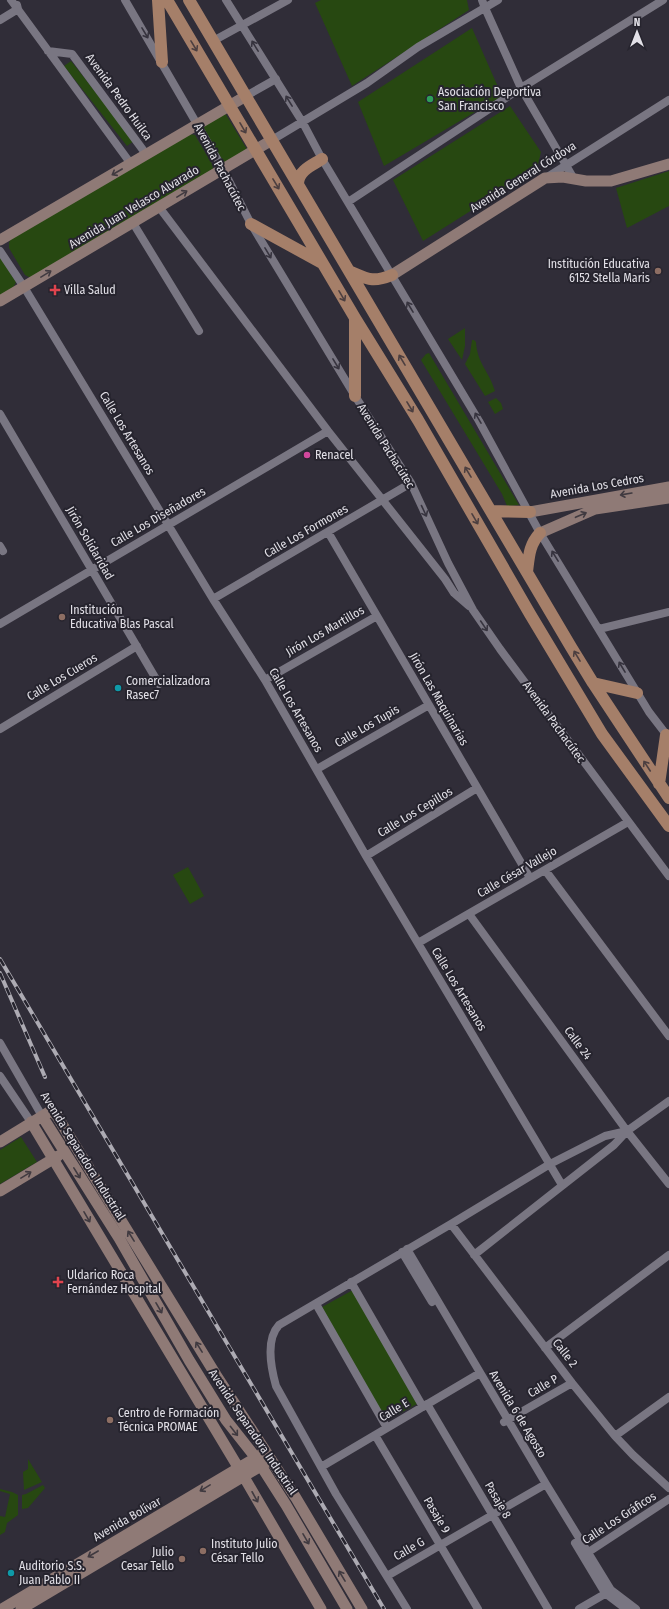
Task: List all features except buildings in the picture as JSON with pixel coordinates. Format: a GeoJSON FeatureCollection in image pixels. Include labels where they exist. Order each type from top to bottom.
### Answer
{"type":"FeatureCollection","features":[{"type":"Feature","properties":{"kind":"main road"},"geometry":{"type":"LineString","coordinates":[[158,0],[162,62]]}},
{"type":"Feature","properties":{"kind":"main road"},"geometry":{"type":"LineString","coordinates":[[167,0],[355,318],[418,420],[530,614],[602,734],[669,826]]}},
{"type":"Feature","properties":{"kind":"main road"},"geometry":{"type":"LineString","coordinates":[[189,0],[593,684],[658,784],[669,798]]}},
{"type":"Feature","properties":{"kind":"main road"},"geometry":{"type":"LineString","coordinates":[[0,240],[246,96]]}},
{"type":"Feature","properties":{"kind":"main road","name":"Avenida Juan Velasco Alvarado"},"geometry":{"type":"LineString","coordinates":[[0,301],[256,151],[272,140]]}},
{"type":"Feature","properties":{"kind":"main road"},"geometry":{"type":"LineString","coordinates":[[298,184],[299,177],[302,172],[322,159]]}},
{"type":"Feature","properties":{"kind":"main road"},"geometry":{"type":"LineString","coordinates":[[545,178],[558,177],[586,181],[611,181],[669,164]]}},
{"type":"Feature","properties":{"kind":"main road","name":"Avenida General Córdova"},"geometry":{"type":"LineString","coordinates":[[392,275],[545,178]]}},
{"type":"Feature","properties":{"kind":"main road"},"geometry":{"type":"LineString","coordinates":[[251,224],[323,263]]}},
{"type":"Feature","properties":{"kind":"main road"},"geometry":{"type":"LineString","coordinates":[[350,271],[368,279],[379,280],[392,275]]}},
{"type":"Feature","properties":{"kind":"main road"},"geometry":{"type":"LineString","coordinates":[[355,318],[355,396]]}},
{"type":"Feature","properties":{"kind":"main road","name":"Avenida Los Cedros"},"geometry":{"type":"LineString","coordinates":[[530,512],[669,487]]}},
{"type":"Feature","properties":{"kind":"main road","name":"Avenida Los Cedros"},"geometry":{"type":"LineString","coordinates":[[540,533],[595,509],[669,498]]}},
{"type":"Feature","properties":{"kind":"main road"},"geometry":{"type":"LineString","coordinates":[[552,508],[559,524]]}},
{"type":"Feature","properties":{"kind":"main road"},"geometry":{"type":"LineString","coordinates":[[491,511],[530,512]]}},
{"type":"Feature","properties":{"kind":"main road"},"geometry":{"type":"LineString","coordinates":[[527,572],[533,541],[540,533]]}},
{"type":"Feature","properties":{"kind":"main road"},"geometry":{"type":"LineString","coordinates":[[530,614],[546,604]]}},
{"type":"Feature","properties":{"kind":"main road"},"geometry":{"type":"LineString","coordinates":[[593,684],[637,693]]}},
{"type":"Feature","properties":{"kind":"main road"},"geometry":{"type":"LineString","coordinates":[[658,784],[668,735]]}},
{"type":"Feature","properties":{"kind":"main road","name":"Avenida Separadora Industrial"},"geometry":{"type":"LineString","coordinates":[[347,1609],[286,1505],[258,1462],[226,1420],[189,1360],[119,1238],[42,1116],[49,1112],[54,1112],[216,1375],[296,1498],[362,1609]]}},
{"type":"Feature","properties":{"kind":"main road"},"geometry":{"type":"LineString","coordinates":[[0,1142],[42,1116]]}},
{"type":"Feature","properties":{"kind":"main road"},"geometry":{"type":"LineString","coordinates":[[31,1122],[321,1609]]}},
{"type":"Feature","properties":{"kind":"main road"},"geometry":{"type":"LineString","coordinates":[[0,1191],[76,1146]]}},
{"type":"Feature","properties":{"kind":"main road","name":"Avenida Bolívar"},"geometry":{"type":"LineString","coordinates":[[3,1609],[161,1521],[268,1456]]}},
{"type":"Feature","properties":{"kind":"main road","name":"Avenida Bolívar"},"geometry":{"type":"LineString","coordinates":[[21,1609],[136,1535]]}},
{"type":"Feature","properties":{"kind":"street"},"geometry":{"type":"LineString","coordinates":[[11,0],[131,164]]}},
{"type":"Feature","properties":{"kind":"street"},"geometry":{"type":"LineString","coordinates":[[17,0],[18,9]]}},
{"type":"Feature","properties":{"kind":"street","name":"Avenida Pachacútec"},"geometry":{"type":"LineString","coordinates":[[125,0],[223,169],[251,224],[355,396],[411,483],[448,562],[473,610],[500,649],[669,876]]}},
{"type":"Feature","properties":{"kind":"street"},"geometry":{"type":"LineString","coordinates":[[226,0],[303,123],[322,159],[479,421],[530,512],[540,533],[649,712],[668,735]]}},
{"type":"Feature","properties":{"kind":"street"},"geometry":{"type":"LineString","coordinates":[[214,41],[288,0]]}},
{"type":"Feature","properties":{"kind":"street","name":"Avenida Juan Velasco Alvarado"},"geometry":{"type":"LineString","coordinates":[[272,140],[303,123],[367,83],[418,47],[484,4],[498,0]]}},
{"type":"Feature","properties":{"kind":"street"},"geometry":{"type":"LineString","coordinates":[[348,202],[521,88],[663,0]]}},
{"type":"Feature","properties":{"kind":"street"},"geometry":{"type":"LineString","coordinates":[[484,4],[521,88],[574,179]]}},
{"type":"Feature","properties":{"kind":"street"},"geometry":{"type":"LineString","coordinates":[[0,20],[18,9]]}},
{"type":"Feature","properties":{"kind":"street","name":"Avenida Pedro Huilca"},"geometry":{"type":"LineString","coordinates":[[48,51],[72,54],[146,154]]}},
{"type":"Feature","properties":{"kind":"street"},"geometry":{"type":"LineString","coordinates":[[246,96],[276,79]]}},
{"type":"Feature","properties":{"kind":"street","name":"Avenida General Córdova"},"geometry":{"type":"LineString","coordinates":[[545,178],[669,100]]}},
{"type":"Feature","properties":{"kind":"street"},"geometry":{"type":"LineString","coordinates":[[159,207],[328,431],[445,579],[454,594],[473,610]]}},
{"type":"Feature","properties":{"kind":"street"},"geometry":{"type":"LineString","coordinates":[[133,223],[199,331]]}},
{"type":"Feature","properties":{"kind":"street","name":"Calle Los Artesanos"},"geometry":{"type":"LineString","coordinates":[[0,251],[24,287],[213,600],[265,680],[366,856],[562,1185]]}},
{"type":"Feature","properties":{"kind":"street","name":"Jirón Solidaridad"},"geometry":{"type":"LineString","coordinates":[[0,414],[159,684]]}},
{"type":"Feature","properties":{"kind":"street","name":"Calle Los Diseñadores"},"geometry":{"type":"LineString","coordinates":[[0,624],[328,431]]}},
{"type":"Feature","properties":{"kind":"street","name":"Calle Los Formones"},"geometry":{"type":"LineString","coordinates":[[213,600],[411,483]]}},
{"type":"Feature","properties":{"kind":"street","name":"Jirón Las Maquinarias"},"geometry":{"type":"LineString","coordinates":[[328,532],[530,878]]}},
{"type":"Feature","properties":{"kind":"street"},"geometry":{"type":"LineString","coordinates":[[599,629],[669,612]]}},
{"type":"Feature","properties":{"kind":"street","name":"Jirón Los Martillos"},"geometry":{"type":"LineString","coordinates":[[265,680],[377,616]]}},
{"type":"Feature","properties":{"kind":"street","name":"Calle Los Cueros"},"geometry":{"type":"LineString","coordinates":[[0,729],[137,646]]}},
{"type":"Feature","properties":{"kind":"street","name":"Calle Los Tupis"},"geometry":{"type":"LineString","coordinates":[[317,769],[429,705]]}},
{"type":"Feature","properties":{"kind":"street","name":"Calle Los Cepillos"},"geometry":{"type":"LineString","coordinates":[[366,856],[477,788]]}},
{"type":"Feature","properties":{"kind":"street","name":"Calle César Vallejo"},"geometry":{"type":"LineString","coordinates":[[418,943],[628,822]]}},
{"type":"Feature","properties":{"kind":"street"},"geometry":{"type":"LineString","coordinates":[[545,870],[669,1036]]}},
{"type":"Feature","properties":{"kind":"street","name":"Calle 24"},"geometry":{"type":"LineString","coordinates":[[469,914],[627,1131],[669,1184]]}},
{"type":"Feature","properties":{"kind":"street","name":"Avenida Separadora Industrial"},"geometry":{"type":"LineString","coordinates":[[0,1043],[42,1116]]}},
{"type":"Feature","properties":{"kind":"street"},"geometry":{"type":"LineString","coordinates":[[0,1076],[31,1122]]}},
{"type":"Feature","properties":{"kind":"street"},"geometry":{"type":"LineString","coordinates":[[474,1255],[614,1145],[627,1131],[669,1101]]}},
{"type":"Feature","properties":{"kind":"street"},"geometry":{"type":"LineString","coordinates":[[407,1609],[321,1467],[276,1386],[272,1373],[272,1336],[280,1325],[550,1164],[604,1136],[627,1131]]}},
{"type":"Feature","properties":{"kind":"street","name":"Calle 2"},"geometry":{"type":"LineString","coordinates":[[450,1224],[572,1383],[615,1436],[633,1455],[669,1488]]}},
{"type":"Feature","properties":{"kind":"street","name":"Avenida 6 de Agosto"},"geometry":{"type":"LineString","coordinates":[[404,1250],[608,1592]]}},
{"type":"Feature","properties":{"kind":"street"},"geometry":{"type":"LineString","coordinates":[[545,1348],[669,1255]]}},
{"type":"Feature","properties":{"kind":"street","name":"Pasaje 8"},"geometry":{"type":"LineString","coordinates":[[351,1282],[548,1609]]}},
{"type":"Feature","properties":{"kind":"street"},"geometry":{"type":"LineString","coordinates":[[316,1304],[387,1428]]}},
{"type":"Feature","properties":{"kind":"street","name":"Calle E"},"geometry":{"type":"LineString","coordinates":[[321,1467],[478,1374]]}},
{"type":"Feature","properties":{"kind":"street","name":"Calle P"},"geometry":{"type":"LineString","coordinates":[[506,1421],[572,1383]]}},
{"type":"Feature","properties":{"kind":"street"},"geometry":{"type":"LineString","coordinates":[[615,1436],[669,1397]]}},
{"type":"Feature","properties":{"kind":"street","name":"Pasaje 9"},"geometry":{"type":"LineString","coordinates":[[375,1435],[478,1609]]}},
{"type":"Feature","properties":{"kind":"street","name":"Calle G"},"geometry":{"type":"LineString","coordinates":[[387,1576],[544,1485]]}},
{"type":"Feature","properties":{"kind":"street","name":"Calle Los Gráficos"},"geometry":{"type":"LineString","coordinates":[[586,1554],[669,1500]]}},
{"type":"Feature","properties":{"kind":"street"},"geometry":{"type":"LineString","coordinates":[[579,1609],[608,1592]]}},
{"type":"Feature","properties":{"kind":"street"},"geometry":{"type":"LineString","coordinates":[[608,1592],[626,1609]]}},
{"type":"Feature","properties":{"kind":"street"},"geometry":{"type":"LineString","coordinates":[[608,1592],[636,1609]]}},
{"type":"Feature","properties":{"kind":"green space"},"geometry":{"type":"Polygon","coordinates":[[[321,0],[467,0],[469,10],[352,86],[315,3],[321,0]]]}},
{"type":"Feature","properties":{"kind":"green space","name":"Asociación Deportiva San Francisco"},"geometry":{"type":"Polygon","coordinates":[[[472,28],[502,96],[384,166],[358,102],[472,28]]]}},
{"type":"Feature","properties":{"kind":"green space"},"geometry":{"type":"Polygon","coordinates":[[[71,61],[134,141],[127,146],[64,66],[71,61]]]}},
{"type":"Feature","properties":{"kind":"green space","name":"Asociación Deportiva San Francisco"},"geometry":{"type":"Polygon","coordinates":[[[510,106],[541,152],[537,169],[423,241],[393,180],[510,106]]]}},
{"type":"Feature","properties":{"kind":"green space"},"geometry":{"type":"Polygon","coordinates":[[[225,113],[248,151],[225,164],[202,126],[225,113]]]}},
{"type":"Feature","properties":{"kind":"green space"},"geometry":{"type":"Polygon","coordinates":[[[190,134],[195,135],[212,164],[213,169],[209,173],[34,277],[25,275],[9,248],[11,238],[190,134]]]}},
{"type":"Feature","properties":{"kind":"green space"},"geometry":{"type":"Polygon","coordinates":[[[669,171],[669,206],[627,228],[616,188],[669,171]]]}},
{"type":"Feature","properties":{"kind":"green space"},"geometry":{"type":"Polygon","coordinates":[[[0,257],[16,282],[13,288],[0,296],[0,257]]]}},
{"type":"Feature","properties":{"kind":"green space"},"geometry":{"type":"Polygon","coordinates":[[[465,328],[465,346],[462,360],[448,339],[465,328]]]}},
{"type":"Feature","properties":{"kind":"green space"},"geometry":{"type":"Polygon","coordinates":[[[472,340],[476,342],[479,356],[495,391],[485,396],[465,364],[470,354],[472,340]]]}},
{"type":"Feature","properties":{"kind":"green space"},"geometry":{"type":"Polygon","coordinates":[[[429,353],[519,505],[507,506],[502,494],[421,360],[426,354],[429,353]]]}},
{"type":"Feature","properties":{"kind":"green space"},"geometry":{"type":"Polygon","coordinates":[[[496,398],[501,403],[503,409],[495,414],[488,402],[496,398]]]}},
{"type":"Feature","properties":{"kind":"green space"},"geometry":{"type":"Polygon","coordinates":[[[188,867],[204,896],[190,904],[173,875],[188,867]]]}},
{"type":"Feature","properties":{"kind":"green space"},"geometry":{"type":"Polygon","coordinates":[[[21,1137],[37,1162],[0,1184],[0,1150],[21,1137]]]}},
{"type":"Feature","properties":{"kind":"green space"},"geometry":{"type":"Polygon","coordinates":[[[353,1290],[417,1404],[386,1421],[322,1307],[353,1290]]]}},
{"type":"Feature","properties":{"kind":"green space"},"geometry":{"type":"Polygon","coordinates":[[[28,1459],[42,1482],[24,1490],[23,1472],[28,1469],[28,1459]]]}},
{"type":"Feature","properties":{"kind":"green space"},"geometry":{"type":"Polygon","coordinates":[[[43,1485],[45,1488],[28,1508],[22,1509],[22,1495],[43,1485]]]}},
{"type":"Feature","properties":{"kind":"green space"},"geometry":{"type":"Polygon","coordinates":[[[0,1489],[18,1495],[18,1515],[7,1523],[5,1532],[0,1535],[0,1516],[5,1517],[10,1494],[0,1491],[0,1489]]]}},
{"type":"Feature","properties":{"kind":"railway"},"geometry":{"type":"LineString","coordinates":[[0,959],[384,1609]]}},
{"type":"Feature","properties":{"kind":"railway"},"geometry":{"type":"LineString","coordinates":[[0,973],[45,1077]]}},
{"type":"Feature","properties":{"kind":"place","name":"Asociación Deportiva San Francisco"},"geometry":{"type":"Point","coordinates":[430,99]}},
{"type":"Feature","properties":{"kind":"place","name":"Institución Educativa 6152 Stella Maris"},"geometry":{"type":"Point","coordinates":[658,271]}},
{"type":"Feature","properties":{"kind":"place","name":"Villa Salud"},"geometry":{"type":"Point","coordinates":[55,290]}},
{"type":"Feature","properties":{"kind":"place","name":"Renacel"},"geometry":{"type":"Point","coordinates":[307,455]}},
{"type":"Feature","properties":{"kind":"place","name":"Institución Educativa Blas Pascal"},"geometry":{"type":"Point","coordinates":[62,617]}},
{"type":"Feature","properties":{"kind":"place","name":"Comercializadora Rasec7"},"geometry":{"type":"Point","coordinates":[118,688]}},
{"type":"Feature","properties":{"kind":"place","name":"Uldarico Roca Fernández Hospital"},"geometry":{"type":"Point","coordinates":[58,1282]}},
{"type":"Feature","properties":{"kind":"place","name":"Centro de Formación Técnica PROMAE"},"geometry":{"type":"Point","coordinates":[110,1420]}},
{"type":"Feature","properties":{"kind":"place","name":"Instituto Julio César Tello"},"geometry":{"type":"Point","coordinates":[203,1551]}},
{"type":"Feature","properties":{"kind":"place","name":"Julio Cesar Tello"},"geometry":{"type":"Point","coordinates":[182,1559]}},
{"type":"Feature","properties":{"kind":"place","name":"Auditorio S.S. Juan Pablo II"},"geometry":{"type":"Point","coordinates":[11,1573]}}]}
